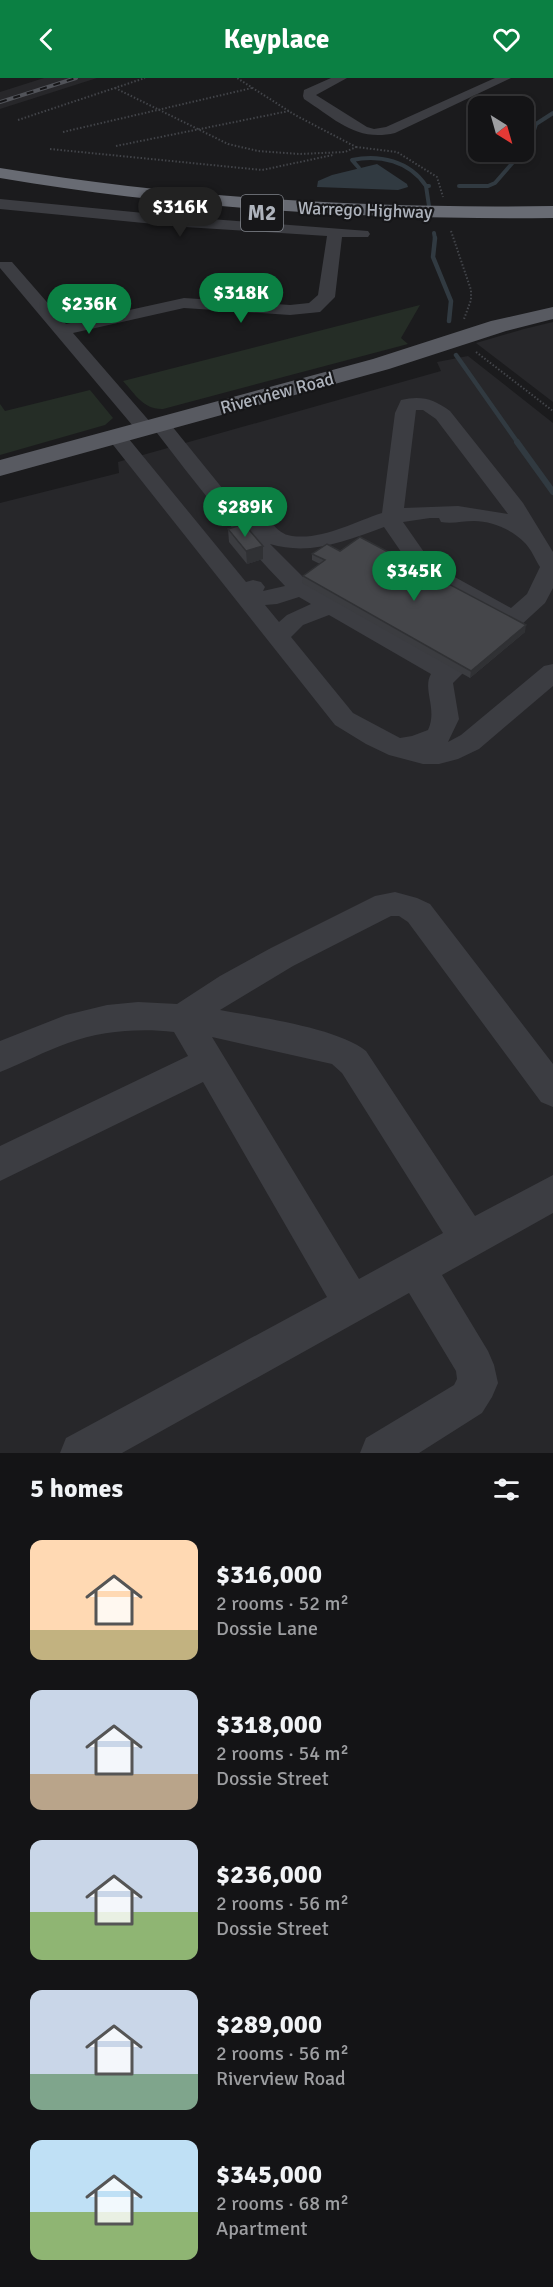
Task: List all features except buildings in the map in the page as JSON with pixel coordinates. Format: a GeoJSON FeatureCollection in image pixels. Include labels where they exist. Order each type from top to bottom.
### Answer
{"type":"FeatureCollection","features":[{"type":"Feature","properties":{"kind":"highway","name":"Warrego Highway"},"geometry":{"type":"LineString","coordinates":[[0,173],[98,189],[227,203],[401,212],[553,212]]}},
{"type":"Feature","properties":{"kind":"highway","name":"Warrego Highway"},"geometry":{"type":"LineString","coordinates":[[0,191],[188,209],[420,220],[553,219]]}},
{"type":"Feature","properties":{"kind":"highway"},"geometry":{"type":"LineString","coordinates":[[420,220],[438,225],[553,225]]}},
{"type":"Feature","properties":{"kind":"main road","name":"Riverview Road"},"geometry":{"type":"LineString","coordinates":[[0,468],[381,364],[499,326],[553,313]]}},
{"type":"Feature","properties":{"kind":"street"},"geometry":{"type":"LineString","coordinates":[[341,78],[310,91],[309,94],[312,99],[362,130],[374,132],[390,130],[505,78]]}},
{"type":"Feature","properties":{"kind":"street"},"geometry":{"type":"LineString","coordinates":[[0,204],[185,222],[362,234]]}},
{"type":"Feature","properties":{"kind":"street"},"geometry":{"type":"LineString","coordinates":[[61,330],[184,303],[290,310],[314,308],[326,297],[335,233]]}},
{"type":"Feature","properties":{"kind":"street"},"geometry":{"type":"LineString","coordinates":[[6,265],[61,330],[153,426],[189,458],[222,480],[277,539],[299,542],[323,539],[414,512],[493,516],[507,521],[531,537]]}},
{"type":"Feature","properties":{"kind":"street"},"geometry":{"type":"LineString","coordinates":[[189,458],[197,473],[228,510],[301,588],[436,667],[508,617],[425,570],[408,547],[391,517],[408,404],[428,405],[443,416],[508,499],[552,569],[537,598],[440,680],[446,719],[438,736],[415,746],[395,746]]}},
{"type":"Feature","properties":{"kind":"street"},"geometry":{"type":"LineString","coordinates":[[117,437],[344,719],[376,738],[395,746],[435,755],[455,750],[470,742],[553,672]]}},
{"type":"Feature","properties":{"kind":"street"},"geometry":{"type":"LineString","coordinates":[[408,547],[422,530],[433,523],[467,513]]}},
{"type":"Feature","properties":{"kind":"street"},"geometry":{"type":"LineString","coordinates":[[248,599],[277,597],[301,588]]}},
{"type":"Feature","properties":{"kind":"street"},"geometry":{"type":"LineString","coordinates":[[277,637],[295,620],[330,605]]}},
{"type":"Feature","properties":{"kind":"street"},"geometry":{"type":"LineString","coordinates":[[525,696],[553,696]]}},
{"type":"Feature","properties":{"kind":"street"},"geometry":{"type":"LineString","coordinates":[[183,1018],[218,992],[298,948],[386,905],[397,903],[409,906],[418,912],[553,1091]]}},
{"type":"Feature","properties":{"kind":"street"},"geometry":{"type":"LineString","coordinates":[[0,1057],[77,1026],[112,1019],[183,1018],[325,1047],[348,1057],[360,1071],[468,1239]]}},
{"type":"Feature","properties":{"kind":"street"},"geometry":{"type":"LineString","coordinates":[[183,1018],[352,1303]]}},
{"type":"Feature","properties":{"kind":"street"},"geometry":{"type":"LineString","coordinates":[[0,1164],[210,1062]]}},
{"type":"Feature","properties":{"kind":"street"},"geometry":{"type":"LineString","coordinates":[[81,1453],[553,1193]]}},
{"type":"Feature","properties":{"kind":"street"},"geometry":{"type":"LineString","coordinates":[[381,1453],[468,1399],[478,1383],[474,1365],[416,1268]]}},
{"type":"Feature","properties":{"kind":"path"},"geometry":{"type":"LineString","coordinates":[[18,120],[145,78]]}},
{"type":"Feature","properties":{"kind":"path"},"geometry":{"type":"LineString","coordinates":[[237,78],[289,111],[356,147],[397,152],[437,177],[444,200]]}},
{"type":"Feature","properties":{"kind":"path"},"geometry":{"type":"LineString","coordinates":[[115,88],[228,144],[258,151],[299,154],[345,152]]}},
{"type":"Feature","properties":{"kind":"path"},"geometry":{"type":"LineString","coordinates":[[63,132],[252,88]]}},
{"type":"Feature","properties":{"kind":"path"},"geometry":{"type":"LineString","coordinates":[[116,146],[289,111]]}},
{"type":"Feature","properties":{"kind":"path"},"geometry":{"type":"LineString","coordinates":[[50,148],[262,170],[345,152],[356,147]]}},
{"type":"Feature","properties":{"kind":"path"},"geometry":{"type":"LineString","coordinates":[[451,231],[471,295],[461,324]]}},
{"type":"Feature","properties":{"kind":"path"},"geometry":{"type":"LineString","coordinates":[[469,346],[553,411]]}},
{"type":"Feature","properties":{"kind":"shaded area"},"geometry":{"type":"Polygon","coordinates":[[[44,78],[97,78],[0,109],[0,92],[44,78]]]}},
{"type":"Feature","properties":{"kind":"shaded area"},"geometry":{"type":"Polygon","coordinates":[[[377,164],[407,184],[408,187],[398,190],[317,187],[318,181],[332,175],[377,164]]]}},
{"type":"Feature","properties":{"kind":"shaded area"},"geometry":{"type":"Polygon","coordinates":[[[420,305],[401,338],[408,344],[163,409],[156,409],[145,404],[123,381],[420,305]]]}},
{"type":"Feature","properties":{"kind":"shaded area"},"geometry":{"type":"Polygon","coordinates":[[[553,322],[553,402],[476,343],[553,322]]]}},
{"type":"Feature","properties":{"kind":"shaded area"},"geometry":{"type":"Polygon","coordinates":[[[468,356],[553,423],[553,1453],[0,1453],[0,503],[119,473],[118,462],[441,371],[437,362],[468,356]]]}},
{"type":"Feature","properties":{"kind":"shaded area"},"geometry":{"type":"Polygon","coordinates":[[[90,390],[113,418],[105,425],[0,455],[0,404],[5,411],[90,390]]]}},
{"type":"Feature","properties":{"kind":"waterway"},"geometry":{"type":"LineString","coordinates":[[534,130],[536,124],[553,113]]}},
{"type":"Feature","properties":{"kind":"waterway"},"geometry":{"type":"LineString","coordinates":[[359,168],[352,160],[373,158],[393,161],[403,165],[419,177],[426,186]]}},
{"type":"Feature","properties":{"kind":"waterway"},"geometry":{"type":"LineString","coordinates":[[459,186],[488,186],[495,183],[513,162]]}},
{"type":"Feature","properties":{"kind":"waterway"},"geometry":{"type":"LineString","coordinates":[[426,186],[429,206]]}},
{"type":"Feature","properties":{"kind":"waterway"},"geometry":{"type":"LineString","coordinates":[[434,233],[435,239]]}},
{"type":"Feature","properties":{"kind":"waterway"},"geometry":{"type":"LineString","coordinates":[[435,239],[433,257],[451,301],[449,321]]}},
{"type":"Feature","properties":{"kind":"waterway"},"geometry":{"type":"LineString","coordinates":[[456,355],[518,443]]}},
{"type":"Feature","properties":{"kind":"waterway"},"geometry":{"type":"LineString","coordinates":[[517,442],[553,492]]}},
{"type":"Feature","properties":{"kind":"railway"},"geometry":{"type":"LineString","coordinates":[[0,102],[76,78]]}}]}
